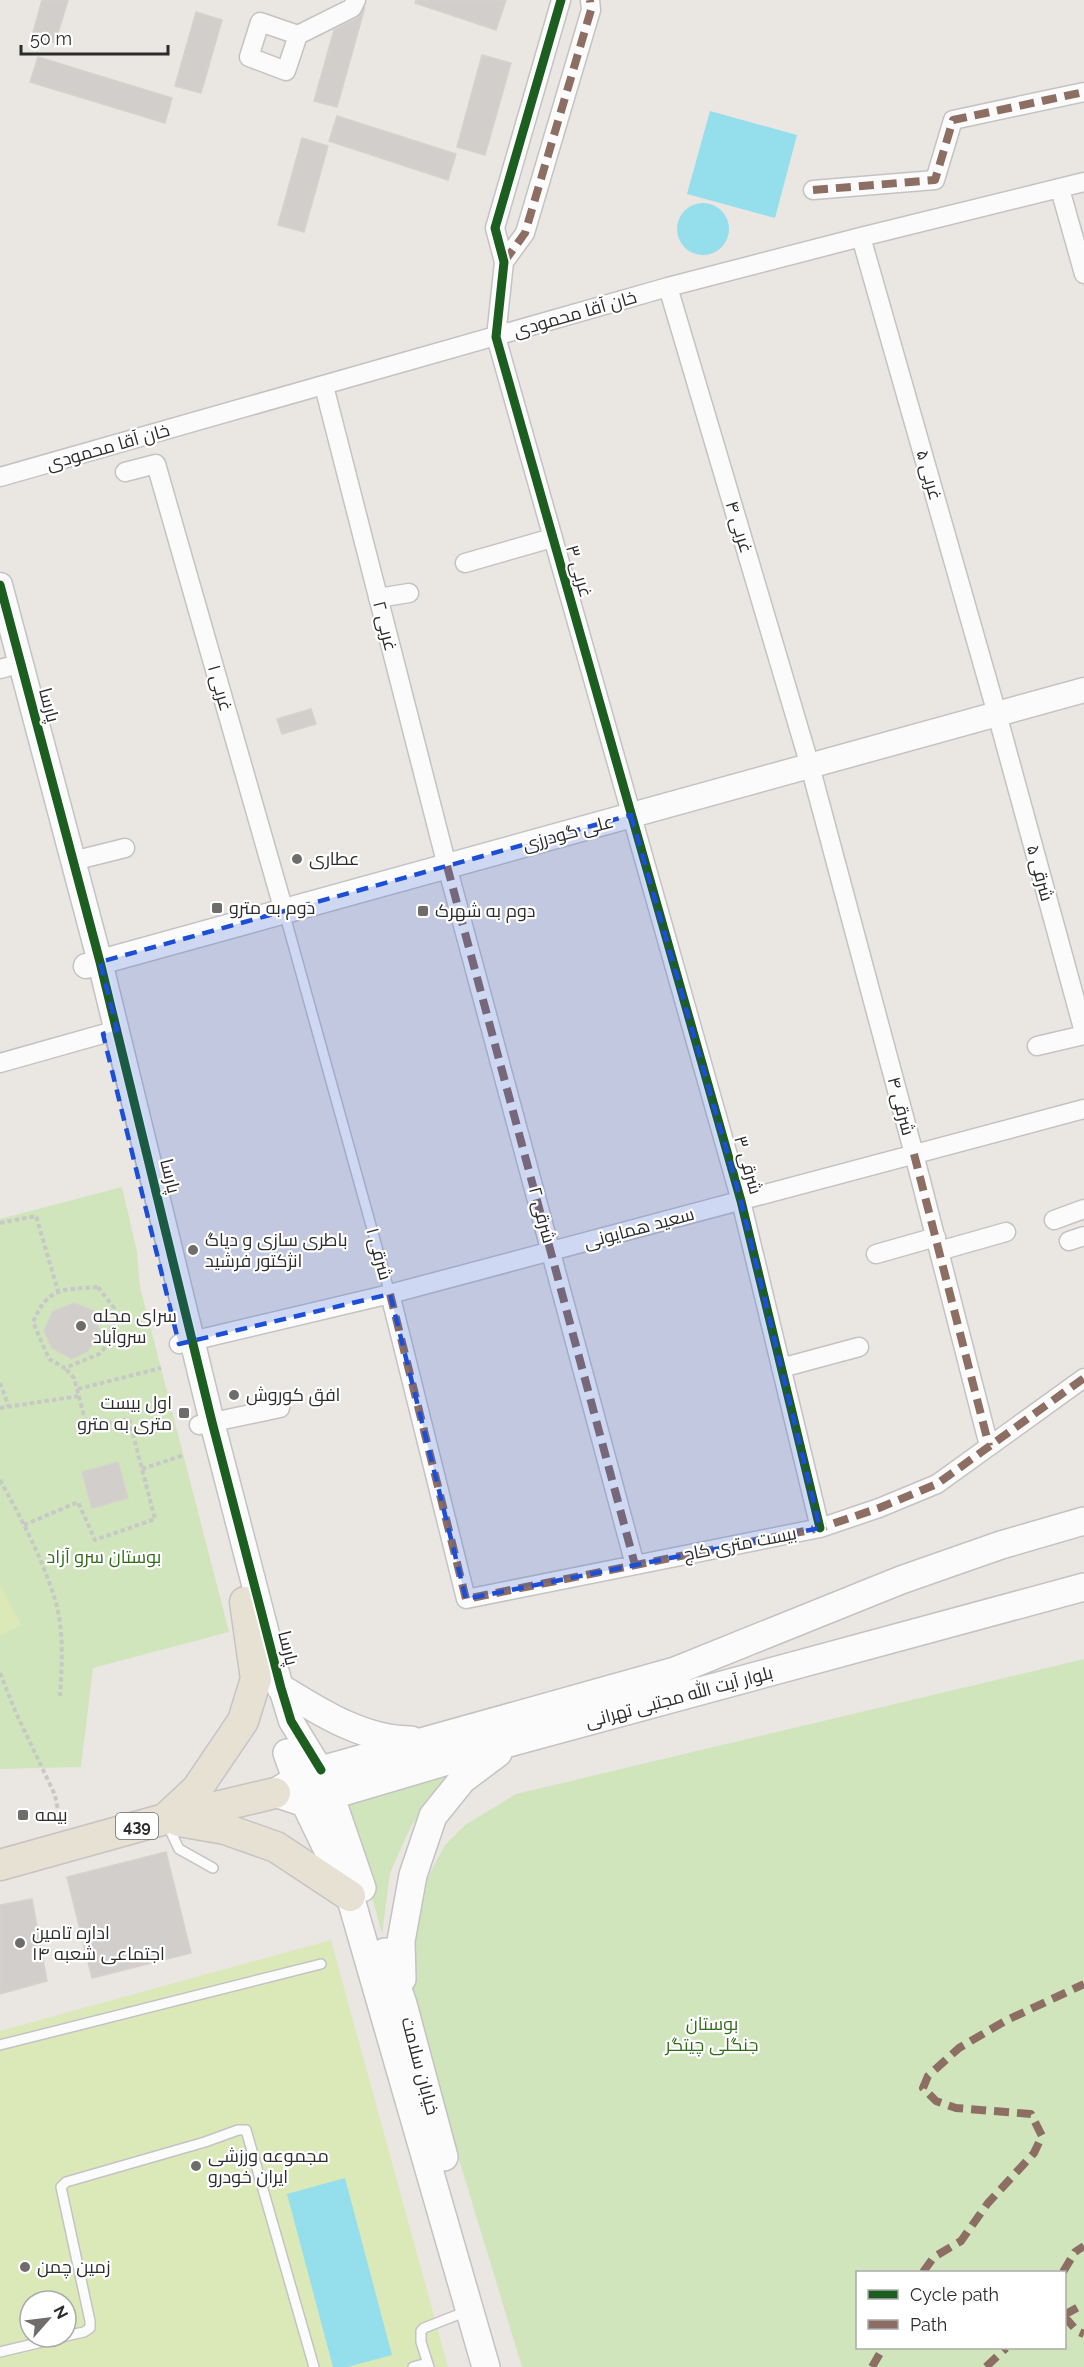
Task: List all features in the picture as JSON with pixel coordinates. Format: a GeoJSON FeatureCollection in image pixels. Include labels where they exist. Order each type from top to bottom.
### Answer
{"type":"FeatureCollection","features":[{"type":"Feature","properties":{"kind":"main road","name":"بلوار آیت الله مجتبی تهرانی"},"geometry":{"type":"LineString","coordinates":[[302,1793],[321,1770],[675,1671],[902,1580],[1001,1545],[1084,1521]]}},
{"type":"Feature","properties":{"kind":"main road","name":"بلوار آیت الله مجتبی تهرانی"},"geometry":{"type":"LineString","coordinates":[[302,1793],[512,1742],[1084,1587]]}},
{"type":"Feature","properties":{"kind":"main road"},"geometry":{"type":"LineString","coordinates":[[165,1819],[197,1789],[243,1722],[256,1679],[245,1602]]}},
{"type":"Feature","properties":{"kind":"main road"},"geometry":{"type":"LineString","coordinates":[[281,1688],[338,1721],[368,1732],[397,1740],[431,1740]]}},
{"type":"Feature","properties":{"kind":"main road"},"geometry":{"type":"LineString","coordinates":[[403,2004],[401,1941],[413,1875],[433,1816],[462,1780],[512,1742]]}},
{"type":"Feature","properties":{"kind":"main road"},"geometry":{"type":"LineString","coordinates":[[287,1753],[302,1793]]}},
{"type":"Feature","properties":{"kind":"main road","name":"439"},"geometry":{"type":"LineString","coordinates":[[0,1865],[165,1819],[302,1793]]}},
{"type":"Feature","properties":{"kind":"main road","name":"خیابان سلامت"},"geometry":{"type":"LineString","coordinates":[[302,1793],[350,1896],[486,2367]]}},
{"type":"Feature","properties":{"kind":"main road","name":"خیابان سلامت"},"geometry":{"type":"LineString","coordinates":[[302,1793],[403,2004],[501,2367]]}},
{"type":"Feature","properties":{"kind":"main road"},"geometry":{"type":"LineString","coordinates":[[165,1819],[225,1829],[276,1847],[350,1896]]}},
{"type":"Feature","properties":{"kind":"street"},"geometry":{"type":"LineString","coordinates":[[298,35],[352,8],[356,0]]}},
{"type":"Feature","properties":{"kind":"street"},"geometry":{"type":"LineString","coordinates":[[496,337],[504,262],[495,228],[561,0]]}},
{"type":"Feature","properties":{"kind":"street"},"geometry":{"type":"LineString","coordinates":[[504,262],[525,233],[591,10],[590,0]]}},
{"type":"Feature","properties":{"kind":"street"},"geometry":{"type":"LineString","coordinates":[[813,190],[935,180],[953,120],[1084,92]]}},
{"type":"Feature","properties":{"kind":"street","name":"خان آقا محمودی"},"geometry":{"type":"LineString","coordinates":[[0,477],[668,287],[1084,182]]}},
{"type":"Feature","properties":{"kind":"street"},"geometry":{"type":"LineString","coordinates":[[1060,189],[1084,274]]}},
{"type":"Feature","properties":{"kind":"street","name":"۵ غربی"},"geometry":{"type":"LineString","coordinates":[[861,237],[997,714]]}},
{"type":"Feature","properties":{"kind":"street","name":"۴ غربی"},"geometry":{"type":"LineString","coordinates":[[668,287],[810,766]]}},
{"type":"Feature","properties":{"kind":"street","name":"۳ غربی"},"geometry":{"type":"LineString","coordinates":[[496,337],[631,815]]}},
{"type":"Feature","properties":{"kind":"street","name":"۲ غربی"},"geometry":{"type":"LineString","coordinates":[[324,386],[447,866]]}},
{"type":"Feature","properties":{"kind":"street","name":"۱ غربی"},"geometry":{"type":"LineString","coordinates":[[125,472],[156,464],[284,911]]}},
{"type":"Feature","properties":{"kind":"street"},"geometry":{"type":"LineString","coordinates":[[465,563],[552,538]]}},
{"type":"Feature","properties":{"kind":"street","name":"پارسا"},"geometry":{"type":"LineString","coordinates":[[0,585],[6,662],[93,964],[206,1424],[245,1602],[287,1753]]}},
{"type":"Feature","properties":{"kind":"street"},"geometry":{"type":"LineString","coordinates":[[378,598],[409,593]]}},
{"type":"Feature","properties":{"kind":"street","name":"پارسا"},"geometry":{"type":"LineString","coordinates":[[6,662],[73,861],[93,964]]}},
{"type":"Feature","properties":{"kind":"street","name":"علی گودرزی"},"geometry":{"type":"LineString","coordinates":[[93,964],[1084,690]]}},
{"type":"Feature","properties":{"kind":"street","name":"۵ شرقی"},"geometry":{"type":"LineString","coordinates":[[997,714],[1084,1034]]}},
{"type":"Feature","properties":{"kind":"street","name":"۴ شرقی"},"geometry":{"type":"LineString","coordinates":[[810,766],[914,1154],[989,1446]]}},
{"type":"Feature","properties":{"kind":"street","name":"۳ شرقی"},"geometry":{"type":"LineString","coordinates":[[631,815],[741,1201],[819,1528]]}},
{"type":"Feature","properties":{"kind":"street"},"geometry":{"type":"LineString","coordinates":[[73,861],[125,848]]}},
{"type":"Feature","properties":{"kind":"street","name":"۲ شرقی"},"geometry":{"type":"LineString","coordinates":[[447,866],[635,1565]]}},
{"type":"Feature","properties":{"kind":"street"},"geometry":{"type":"LineString","coordinates":[[0,1063],[110,1032]]}},
{"type":"Feature","properties":{"kind":"street"},"geometry":{"type":"LineString","coordinates":[[1037,1046],[1084,1034]]}},
{"type":"Feature","properties":{"kind":"street","name":"سعید همایونی"},"geometry":{"type":"LineString","coordinates":[[186,1342],[390,1294],[1084,1109]]}},
{"type":"Feature","properties":{"kind":"street"},"geometry":{"type":"LineString","coordinates":[[1054,1220],[1084,1209]]}},
{"type":"Feature","properties":{"kind":"street"},"geometry":{"type":"LineString","coordinates":[[876,1254],[1005,1232]]}},
{"type":"Feature","properties":{"kind":"street","name":"۱ شرقی"},"geometry":{"type":"LineString","coordinates":[[390,1294],[466,1599]]}},
{"type":"Feature","properties":{"kind":"street"},"geometry":{"type":"LineString","coordinates":[[781,1368],[859,1347]]}},
{"type":"Feature","properties":{"kind":"street","name":"بیست متری کاج"},"geometry":{"type":"LineString","coordinates":[[466,1599],[819,1528],[879,1508],[937,1484],[1084,1378]]}},
{"type":"Feature","properties":{"kind":"street"},"geometry":{"type":"LineString","coordinates":[[206,1424],[280,1408]]}},
{"type":"Feature","properties":{"kind":"street","name":"پارسا"},"geometry":{"type":"LineString","coordinates":[[206,1424],[291,1721],[321,1770]]}},
{"type":"Feature","properties":{"kind":"lane","name":"۱ شرقی"},"geometry":{"type":"LineString","coordinates":[[284,911],[390,1294]]}},
{"type":"Feature","properties":{"kind":"lane"},"geometry":{"type":"LineString","coordinates":[[165,1819],[179,1849],[213,1868]]}},
{"type":"Feature","properties":{"kind":"lane"},"geometry":{"type":"LineString","coordinates":[[0,2045],[321,1964]]}},
{"type":"Feature","properties":{"kind":"lane"},"geometry":{"type":"LineString","coordinates":[[78,2334],[90,2328],[90,2321],[61,2187],[66,2182],[205,2142],[238,2130],[246,2130],[314,2367]]}},
{"type":"Feature","properties":{"kind":"lane"},"geometry":{"type":"LineString","coordinates":[[413,2367],[428,2365],[420,2335],[424,2328],[470,2311]]}},
{"type":"Feature","properties":{"kind":"lane"},"geometry":{"type":"LineString","coordinates":[[0,2352],[18,2348]]}},
{"type":"Feature","properties":{"kind":"path"},"geometry":{"type":"LineString","coordinates":[[0,1223],[36,1216],[58,1291]]}},
{"type":"Feature","properties":{"kind":"path"},"geometry":{"type":"LineString","coordinates":[[24,1525],[78,1502],[95,1540],[155,1519],[129,1419],[87,1427],[74,1378],[64,1368],[49,1359],[33,1322],[41,1304],[58,1291],[98,1287],[114,1308],[110,1343],[99,1354],[64,1368]]}},
{"type":"Feature","properties":{"kind":"path"},"geometry":{"type":"LineString","coordinates":[[78,1389],[161,1368]]}},
{"type":"Feature","properties":{"kind":"path"},"geometry":{"type":"LineString","coordinates":[[0,1383],[9,1407]]}},
{"type":"Feature","properties":{"kind":"path"},"geometry":{"type":"LineString","coordinates":[[0,1408],[79,1396]]}},
{"type":"Feature","properties":{"kind":"path"},"geometry":{"type":"LineString","coordinates":[[142,1469],[184,1455]]}},
{"type":"Feature","properties":{"kind":"path"},"geometry":{"type":"LineString","coordinates":[[0,1480],[34,1542],[56,1605],[62,1657],[60,1696]]}},
{"type":"Feature","properties":{"kind":"path"},"geometry":{"type":"LineString","coordinates":[[0,1673],[16,1713],[55,1795],[65,1846]]}},
{"type":"Feature","properties":{"kind":"highlighted area"},"geometry":{"type":"Polygon","coordinates":[[[631,815],[741,1201],[820,1528],[466,1599],[390,1294],[179,1344],[103,1034],[117,1030],[100,962],[631,815]]]}},
{"type":"Feature","properties":{"kind":"green space","name":"بوستان سرو آزاد"},"geometry":{"type":"Polygon","coordinates":[[[122,1187],[137,1252],[140,1287],[229,1632],[93,1668],[81,1767],[0,1769],[0,1219],[122,1187]]]}},
{"type":"Feature","properties":{"kind":"green space"},"geometry":{"type":"Polygon","coordinates":[[[0,1584],[21,1625],[0,1636],[0,1584]]]}},
{"type":"Feature","properties":{"kind":"green space","name":"بوستان جنگلی چیتگر"},"geometry":{"type":"Polygon","coordinates":[[[1084,1659],[1084,2367],[522,2367],[410,1998],[417,1904],[445,1845],[465,1825],[516,1794],[1084,1659]]]}},
{"type":"Feature","properties":{"kind":"green space"},"geometry":{"type":"Polygon","coordinates":[[[469,1766],[435,1791],[410,1828],[390,1873],[382,1934],[347,1804],[469,1766]]]}},
{"type":"Feature","properties":{"kind":"green space","name":"مجموعه ورزشی ایران خودرو"},"geometry":{"type":"Polygon","coordinates":[[[331,1940],[448,2367],[0,2367],[0,2031],[331,1940]]]}},
{"type":"Feature","properties":{"kind":"water"},"geometry":{"type":"Polygon","coordinates":[[[710,111],[797,135],[775,218],[687,194],[710,111]]]}},
{"type":"Feature","properties":{"kind":"water"},"geometry":{"type":"Polygon","coordinates":[[[698,203],[708,203],[717,207],[725,215],[729,229],[725,243],[717,251],[708,255],[698,255],[689,251],[681,243],[677,234],[677,224],[681,215],[689,207],[698,203]]]}},
{"type":"Feature","properties":{"kind":"water"},"geometry":{"type":"Polygon","coordinates":[[[345,2178],[392,2355],[347,2367],[333,2367],[287,2194],[345,2178]]]}},
{"type":"Feature","properties":{"kind":"building"},"geometry":{"type":"Polygon","coordinates":[[[42,0],[68,0],[55,43],[32,36],[42,0]]]}},
{"type":"Feature","properties":{"kind":"building"},"geometry":{"type":"Polygon","coordinates":[[[416,0],[506,0],[496,30],[415,3],[416,0]]]}},
{"type":"Feature","properties":{"kind":"building"},"geometry":{"type":"Polygon","coordinates":[[[365,7],[337,107],[314,101],[334,30],[358,18],[365,7]]]}},
{"type":"Feature","properties":{"kind":"building"},"geometry":{"type":"Polygon","coordinates":[[[196,12],[222,20],[201,93],[175,86],[196,12]]]}},
{"type":"Feature","properties":{"kind":"building"},"geometry":{"type":"Polygon","coordinates":[[[482,55],[511,63],[485,155],[457,147],[482,55]]]}},
{"type":"Feature","properties":{"kind":"building"},"geometry":{"type":"Polygon","coordinates":[[[38,57],[172,98],[165,123],[30,82],[38,57]]]}},
{"type":"Feature","properties":{"kind":"building"},"geometry":{"type":"Polygon","coordinates":[[[337,116],[456,154],[448,180],[329,141],[337,116]]]}},
{"type":"Feature","properties":{"kind":"building"},"geometry":{"type":"Polygon","coordinates":[[[302,138],[328,146],[304,232],[278,225],[302,138]]]}},
{"type":"Feature","properties":{"kind":"building"},"geometry":{"type":"Polygon","coordinates":[[[311,709],[316,724],[282,734],[277,719],[311,709]]]}},
{"type":"Feature","properties":{"kind":"building"},"geometry":{"type":"Polygon","coordinates":[[[74,1303],[94,1311],[100,1333],[88,1351],[72,1359],[52,1348],[44,1331],[53,1311],[74,1303]]]}},
{"type":"Feature","properties":{"kind":"building"},"geometry":{"type":"Polygon","coordinates":[[[118,1462],[128,1498],[92,1508],[82,1472],[118,1462]]]}},
{"type":"Feature","properties":{"kind":"building"},"geometry":{"type":"Polygon","coordinates":[[[166,1852],[191,1953],[92,1978],[67,1877],[166,1852]]]}},
{"type":"Feature","properties":{"kind":"building","name":"اداره تامین اجتماعی شعبه ۱۴"},"geometry":{"type":"Polygon","coordinates":[[[32,1899],[47,1981],[0,1994],[0,1905],[32,1899]]]}},
{"type":"Feature","properties":{"kind":"marked path"},"geometry":{"type":"LineString","coordinates":[[504,262],[525,233],[591,10],[590,0]]}},
{"type":"Feature","properties":{"kind":"marked path"},"geometry":{"type":"LineString","coordinates":[[813,190],[935,180],[953,120],[1084,92]]}},
{"type":"Feature","properties":{"kind":"marked path"},"geometry":{"type":"LineString","coordinates":[[447,866],[635,1565]]}},
{"type":"Feature","properties":{"kind":"marked path"},"geometry":{"type":"LineString","coordinates":[[914,1154],[989,1446]]}},
{"type":"Feature","properties":{"kind":"marked path"},"geometry":{"type":"LineString","coordinates":[[390,1294],[466,1599],[820,1528],[879,1508],[937,1484],[1084,1378]]}},
{"type":"Feature","properties":{"kind":"marked path"},"geometry":{"type":"LineString","coordinates":[[924,2271],[934,2257],[961,2241],[988,2203],[1034,2153],[1042,2136],[1031,2114],[956,2108],[936,2101],[923,2088],[928,2076],[959,2048],[1005,2021],[1084,1984]]}},
{"type":"Feature","properties":{"kind":"marked path"},"geometry":{"type":"LineString","coordinates":[[1064,2271],[1075,2252],[1084,2246]]}},
{"type":"Feature","properties":{"kind":"marked path"},"geometry":{"type":"LineString","coordinates":[[1066,2314],[1084,2304]]}},
{"type":"Feature","properties":{"kind":"marked path"},"geometry":{"type":"LineString","coordinates":[[1066,2318],[1077,2331],[1084,2334]]}},
{"type":"Feature","properties":{"kind":"marked path"},"geometry":{"type":"LineString","coordinates":[[872,2367],[882,2349]]}},
{"type":"Feature","properties":{"kind":"marked path"},"geometry":{"type":"LineString","coordinates":[[986,2367],[1005,2349]]}},
{"type":"Feature","properties":{"kind":"cycle path"},"geometry":{"type":"LineString","coordinates":[[561,0],[495,228],[504,262],[496,337],[741,1201],[820,1528]]}},
{"type":"Feature","properties":{"kind":"cycle path"},"geometry":{"type":"LineString","coordinates":[[0,585],[100,962],[212,1422],[281,1688],[291,1721],[321,1770]]}},
{"type":"Feature","properties":{"kind":"place","name":"عطاری"},"geometry":{"type":"Point","coordinates":[297,859]}},
{"type":"Feature","properties":{"kind":"place","name":"دوم به مترو"},"geometry":{"type":"Point","coordinates":[217,908]}},
{"type":"Feature","properties":{"kind":"place","name":"دوم به شهرک"},"geometry":{"type":"Point","coordinates":[423,911]}},
{"type":"Feature","properties":{"kind":"place","name":"باطری سازی و دیاگ انژکتور فرشید"},"geometry":{"type":"Point","coordinates":[193,1250]}},
{"type":"Feature","properties":{"kind":"place","name":"سرای محله سروآباد"},"geometry":{"type":"Point","coordinates":[81,1326]}},
{"type":"Feature","properties":{"kind":"place","name":"افق کوروش"},"geometry":{"type":"Point","coordinates":[234,1395]}},
{"type":"Feature","properties":{"kind":"place","name":"اول بیست متری به مترو"},"geometry":{"type":"Point","coordinates":[184,1413]}},
{"type":"Feature","properties":{"kind":"place","name":"بیمه"},"geometry":{"type":"Point","coordinates":[23,1815]}},
{"type":"Feature","properties":{"kind":"place","name":"اداره تامین اجتماعی شعبه ۱۴"},"geometry":{"type":"Point","coordinates":[20,1943]}},
{"type":"Feature","properties":{"kind":"place","name":"مجموعه ورزشی ایران خودرو"},"geometry":{"type":"Point","coordinates":[196,2166]}},
{"type":"Feature","properties":{"kind":"place","name":"زمین چمن"},"geometry":{"type":"Point","coordinates":[25,2267]}}]}
